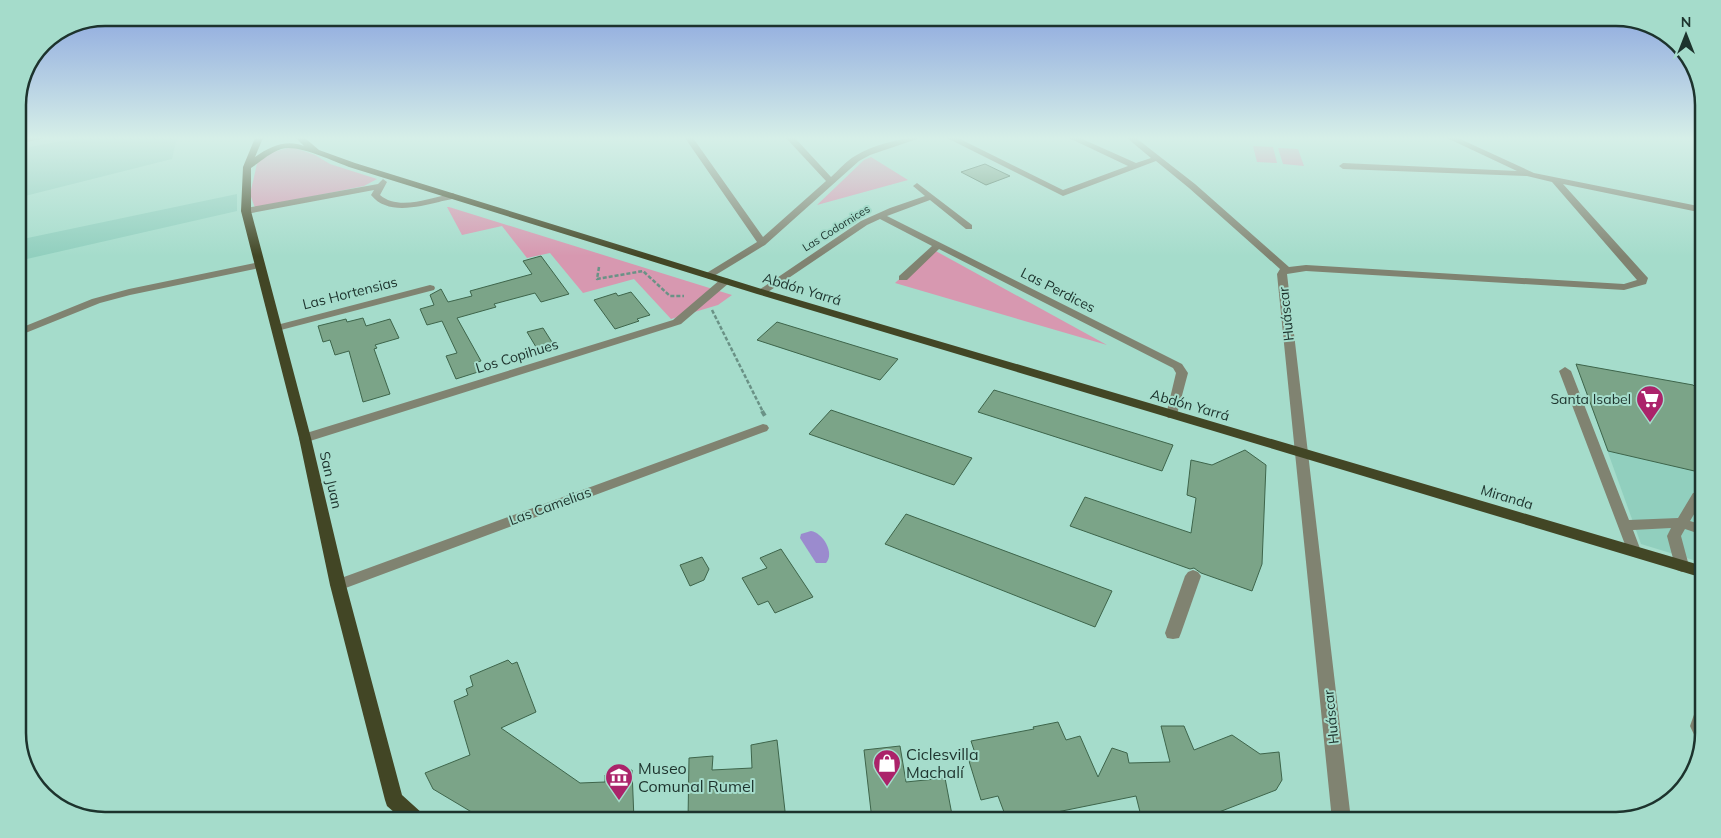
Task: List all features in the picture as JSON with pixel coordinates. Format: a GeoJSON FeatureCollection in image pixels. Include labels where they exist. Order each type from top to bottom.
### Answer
{"type":"FeatureCollection","features":[{"type":"Feature","properties":{"kind":"main road","name":"San Juan"},"geometry":{"type":"LineString","coordinates":[[247,177],[246,211],[305,438],[338,585],[394,800],[407,812]]}},
{"type":"Feature","properties":{"kind":"main road","name":"Abdón Yarrá"},"geometry":{"type":"LineString","coordinates":[[393,177],[761,292],[1301,453]]}},
{"type":"Feature","properties":{"kind":"main road","name":"Miranda"},"geometry":{"type":"LineString","coordinates":[[1301,453],[1695,570]]}},
{"type":"Feature","properties":{"kind":"street"},"geometry":{"type":"LineString","coordinates":[[388,177],[375,193],[378,199],[394,205],[453,196]]}},
{"type":"Feature","properties":{"kind":"street"},"geometry":{"type":"LineString","coordinates":[[716,177],[762,243]]}},
{"type":"Feature","properties":{"kind":"street"},"geometry":{"type":"LineString","coordinates":[[826,177],[830,181]]}},
{"type":"Feature","properties":{"kind":"street"},"geometry":{"type":"LineString","coordinates":[[709,276],[762,243],[835,177]]}},
{"type":"Feature","properties":{"kind":"street"},"geometry":{"type":"LineString","coordinates":[[1031,177],[1063,193],[1106,177]]}},
{"type":"Feature","properties":{"kind":"street"},"geometry":{"type":"LineString","coordinates":[[1181,177],[1214,204],[1287,270]]}},
{"type":"Feature","properties":{"kind":"street"},"geometry":{"type":"LineString","coordinates":[[1542,177],[1695,208]]}},
{"type":"Feature","properties":{"kind":"street","name":"Huáscar"},"geometry":{"type":"LineString","coordinates":[[1341,812],[1281,278],[1284,271],[1306,268],[1624,288],[1642,282],[1642,278],[1555,180]]}},
{"type":"Feature","properties":{"kind":"street"},"geometry":{"type":"LineString","coordinates":[[246,211],[379,186]]}},
{"type":"Feature","properties":{"kind":"street"},"geometry":{"type":"LineString","coordinates":[[917,186],[969,227]]}},
{"type":"Feature","properties":{"kind":"street","name":"Las Codornices"},"geometry":{"type":"LineString","coordinates":[[761,292],[860,226],[880,216],[931,197]]}},
{"type":"Feature","properties":{"kind":"street","name":"Las Perdices"},"geometry":{"type":"LineString","coordinates":[[880,216],[1178,366],[1182,374],[1172,415]]}},
{"type":"Feature","properties":{"kind":"street"},"geometry":{"type":"LineString","coordinates":[[903,278],[937,246]]}},
{"type":"Feature","properties":{"kind":"street"},"geometry":{"type":"LineString","coordinates":[[26,330],[96,301],[129,292],[260,265]]}},
{"type":"Feature","properties":{"kind":"street","name":"Los Copihues"},"geometry":{"type":"LineString","coordinates":[[305,438],[678,322],[725,281]]}},
{"type":"Feature","properties":{"kind":"street","name":"Las Hortensias"},"geometry":{"type":"LineString","coordinates":[[277,328],[430,288]]}},
{"type":"Feature","properties":{"kind":"street"},"geometry":{"type":"LineString","coordinates":[[1565,371],[1634,551]]}},
{"type":"Feature","properties":{"kind":"street","name":"Las Camelias"},"geometry":{"type":"LineString","coordinates":[[338,585],[763,428]]}},
{"type":"Feature","properties":{"kind":"street"},"geometry":{"type":"LineString","coordinates":[[1682,566],[1674,536],[1695,501]]}},
{"type":"Feature","properties":{"kind":"street"},"geometry":{"type":"LineString","coordinates":[[1624,525],[1682,524],[1695,528]]}},
{"type":"Feature","properties":{"kind":"street"},"geometry":{"type":"LineString","coordinates":[[1173,633],[1193,576]]}},
{"type":"Feature","properties":{"kind":"shaded area"},"geometry":{"type":"Polygon","coordinates":[[[26,177],[100,177],[26,196],[26,177]]]}},
{"type":"Feature","properties":{"kind":"shaded area"},"geometry":{"type":"Polygon","coordinates":[[[254,177],[371,177],[377,179],[364,186],[255,208],[250,194],[254,177]]]}},
{"type":"Feature","properties":{"kind":"shaded area"},"geometry":{"type":"Polygon","coordinates":[[[846,177],[903,177],[908,180],[817,205],[846,177]]]}},
{"type":"Feature","properties":{"kind":"shaded area"},"geometry":{"type":"Polygon","coordinates":[[[237,194],[237,211],[26,259],[26,238],[237,194]]]}},
{"type":"Feature","properties":{"kind":"shaded area"},"geometry":{"type":"Polygon","coordinates":[[[447,207],[732,295],[718,305],[671,319],[634,279],[583,293],[550,253],[527,258],[502,226],[462,235],[447,207]]]}},
{"type":"Feature","properties":{"kind":"shaded area"},"geometry":{"type":"Polygon","coordinates":[[[932,249],[1107,345],[895,283],[932,249]]]}},
{"type":"Feature","properties":{"kind":"shaded area"},"geometry":{"type":"Polygon","coordinates":[[[1576,364],[1693,385],[1695,387],[1695,561],[1641,544],[1576,364]]]}},
{"type":"Feature","properties":{"kind":"shaded area"},"geometry":{"type":"Polygon","coordinates":[[[811,531],[820,535],[826,544],[829,554],[826,563],[816,563],[800,538],[801,534],[811,531]]]}},
{"type":"Feature","properties":{"kind":"building"},"geometry":{"type":"Polygon","coordinates":[[[971,177],[1007,177],[986,185],[971,177]]]}},
{"type":"Feature","properties":{"kind":"building"},"geometry":{"type":"Polygon","coordinates":[[[541,256],[569,294],[541,302],[535,293],[494,304],[496,307],[457,318],[481,361],[474,363],[478,372],[456,379],[446,356],[457,353],[442,321],[427,325],[420,309],[434,305],[430,295],[441,289],[448,302],[472,296],[470,291],[532,274],[523,261],[541,256]]]}},
{"type":"Feature","properties":{"kind":"building"},"geometry":{"type":"Polygon","coordinates":[[[631,292],[650,315],[615,329],[594,300],[616,293],[618,296],[631,292]]]}},
{"type":"Feature","properties":{"kind":"building"},"geometry":{"type":"Polygon","coordinates":[[[363,318],[366,326],[390,319],[399,338],[375,345],[377,348],[374,349],[390,394],[363,402],[349,351],[335,355],[330,340],[323,342],[318,326],[346,319],[347,322],[363,318]]]}},
{"type":"Feature","properties":{"kind":"building"},"geometry":{"type":"Polygon","coordinates":[[[777,322],[898,359],[880,380],[757,340],[777,322]]]}},
{"type":"Feature","properties":{"kind":"building"},"geometry":{"type":"Polygon","coordinates":[[[543,328],[555,347],[539,352],[527,332],[543,328]]]}},
{"type":"Feature","properties":{"kind":"building","name":"Santa Isabel"},"geometry":{"type":"Polygon","coordinates":[[[1576,364],[1693,385],[1695,387],[1695,471],[1608,451],[1576,364]]]}},
{"type":"Feature","properties":{"kind":"building"},"geometry":{"type":"Polygon","coordinates":[[[994,390],[1173,445],[1162,471],[978,412],[994,390]]]}},
{"type":"Feature","properties":{"kind":"building"},"geometry":{"type":"Polygon","coordinates":[[[831,410],[972,458],[954,485],[809,434],[831,410]]]}},
{"type":"Feature","properties":{"kind":"building"},"geometry":{"type":"Polygon","coordinates":[[[1245,450],[1266,465],[1262,564],[1252,591],[1201,573],[1194,568],[1190,569],[1070,526],[1085,497],[1191,533],[1196,498],[1187,495],[1191,460],[1212,465],[1245,450]]]}},
{"type":"Feature","properties":{"kind":"building"},"geometry":{"type":"Polygon","coordinates":[[[906,514],[1112,591],[1095,627],[885,544],[906,514]]]}},
{"type":"Feature","properties":{"kind":"building"},"geometry":{"type":"Polygon","coordinates":[[[781,549],[813,597],[775,613],[768,601],[758,605],[742,578],[767,568],[760,558],[781,549]]]}},
{"type":"Feature","properties":{"kind":"building"},"geometry":{"type":"Polygon","coordinates":[[[702,557],[709,569],[704,580],[690,586],[680,565],[702,557]]]}},
{"type":"Feature","properties":{"kind":"building"},"geometry":{"type":"Polygon","coordinates":[[[508,660],[512,664],[517,662],[536,712],[501,728],[580,783],[605,782],[605,775],[632,770],[634,812],[472,812],[433,789],[425,773],[470,755],[454,701],[468,695],[466,689],[473,686],[470,676],[508,660]]]}},
{"type":"Feature","properties":{"kind":"building"},"geometry":{"type":"Polygon","coordinates":[[[1058,722],[1066,740],[1080,736],[1098,777],[1112,748],[1127,753],[1129,763],[1170,762],[1161,726],[1184,726],[1194,750],[1232,735],[1260,754],[1279,752],[1282,780],[1276,790],[1219,812],[1140,812],[1136,796],[1057,812],[1004,812],[998,796],[981,800],[969,761],[977,759],[971,741],[1034,729],[1033,727],[1058,722]]]}},
{"type":"Feature","properties":{"kind":"building"},"geometry":{"type":"Polygon","coordinates":[[[777,740],[785,812],[688,812],[689,758],[713,756],[712,770],[752,768],[751,745],[777,740]]]}},
{"type":"Feature","properties":{"kind":"building","name":"Ciclesvilla Machalí"},"geometry":{"type":"Polygon","coordinates":[[[900,746],[906,782],[945,778],[951,812],[871,812],[864,750],[900,746]]]}},
{"type":"Feature","properties":{"kind":"place","name":"Santa Isabel"},"geometry":{"type":"Point","coordinates":[1650,423]}},
{"type":"Feature","properties":{"kind":"place","name":"Ciclesvilla Machalí"},"geometry":{"type":"Point","coordinates":[887,787]}},
{"type":"Feature","properties":{"kind":"place","name":"Museo Comunal Rumel"},"geometry":{"type":"Point","coordinates":[619,801]}}]}
